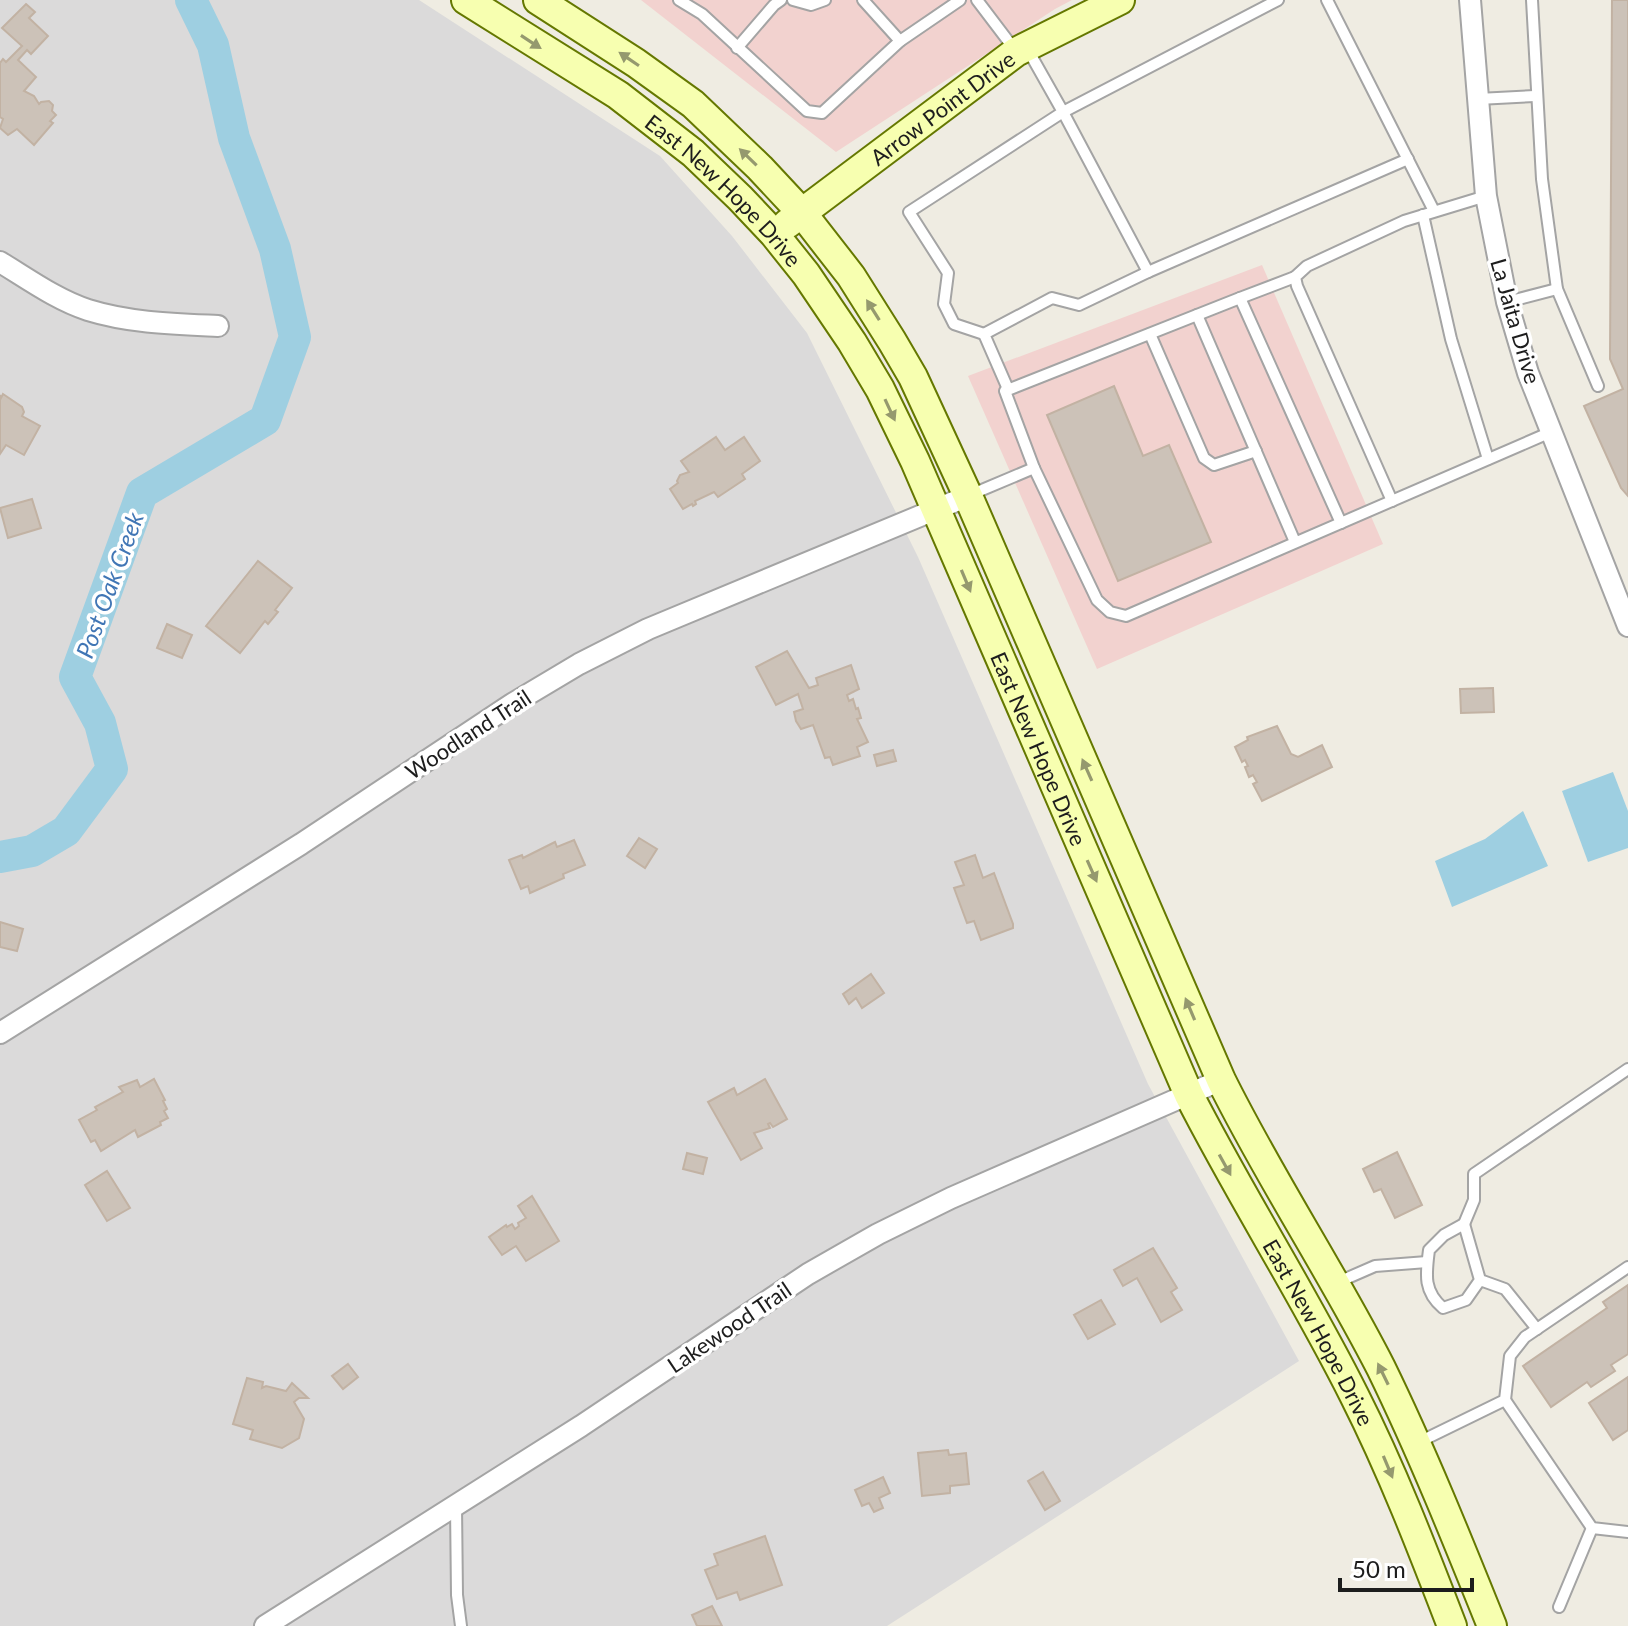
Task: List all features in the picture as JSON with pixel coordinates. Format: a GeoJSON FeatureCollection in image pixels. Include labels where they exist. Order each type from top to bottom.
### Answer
{"type":"FeatureCollection","features":[{"type":"Feature","properties":{"kind":"street","name":"East New Hope Drive"},"geometry":{"type":"LineString","coordinates":[[466,0],[618,95],[693,153],[774,234],[852,342],[880,389],[936,509],[1189,1095],[1354,1394],[1388,1465],[1452,1626]]}},
{"type":"Feature","properties":{"kind":"street","name":"East New Hope Drive"},"geometry":{"type":"LineString","coordinates":[[538,0],[693,104],[802,213],[851,276],[892,341],[913,377],[968,496],[1221,1080],[1263,1162],[1380,1368],[1416,1444],[1492,1626]]}},
{"type":"Feature","properties":{"kind":"street","name":"Arrow Point Drive"},"geometry":{"type":"LineString","coordinates":[[774,234],[1021,50],[1120,0]]}},
{"type":"Feature","properties":{"kind":"street","name":"La Jaita Drive"},"geometry":{"type":"LineString","coordinates":[[1470,0],[1486,196],[1507,302],[1528,373],[1628,626]]}},
{"type":"Feature","properties":{"kind":"street"},"geometry":{"type":"LineString","coordinates":[[0,262],[39,286],[87,309],[152,323],[218,326]]}},
{"type":"Feature","properties":{"kind":"street","name":"Woodland Trail"},"geometry":{"type":"LineString","coordinates":[[0,1033],[579,664],[648,629],[968,496]]}},
{"type":"Feature","properties":{"kind":"street","name":"Lakewood Trail"},"geometry":{"type":"LineString","coordinates":[[265,1626],[456,1506],[808,1274],[878,1234],[951,1198],[1221,1080]]}},
{"type":"Feature","properties":{"kind":"lane"},"geometry":{"type":"LineString","coordinates":[[679,0],[702,14],[807,111],[822,113],[900,41],[960,0]]}},
{"type":"Feature","properties":{"kind":"lane"},"geometry":{"type":"LineString","coordinates":[[737,48],[781,0]]}},
{"type":"Feature","properties":{"kind":"lane"},"geometry":{"type":"LineString","coordinates":[[793,0],[811,5],[825,0]]}},
{"type":"Feature","properties":{"kind":"lane"},"geometry":{"type":"LineString","coordinates":[[863,0],[900,41]]}},
{"type":"Feature","properties":{"kind":"lane"},"geometry":{"type":"LineString","coordinates":[[977,0],[1021,50],[1063,112],[1148,272]]}},
{"type":"Feature","properties":{"kind":"lane"},"geometry":{"type":"LineString","coordinates":[[1278,0],[1063,112],[909,212],[948,273],[944,304],[954,324],[984,334],[1052,298],[1079,305],[1408,159]]}},
{"type":"Feature","properties":{"kind":"lane"},"geometry":{"type":"LineString","coordinates":[[1327,0],[1434,211]]}},
{"type":"Feature","properties":{"kind":"lane"},"geometry":{"type":"LineString","coordinates":[[1532,0],[1542,179],[1557,289],[1598,386]]}},
{"type":"Feature","properties":{"kind":"lane"},"geometry":{"type":"LineString","coordinates":[[1478,99],[1535,96]]}},
{"type":"Feature","properties":{"kind":"lane"},"geometry":{"type":"LineString","coordinates":[[1486,196],[1423,215],[1307,266],[1295,277],[1005,391],[1034,468],[1097,600],[1110,612],[1126,616],[1551,432]]}},
{"type":"Feature","properties":{"kind":"lane"},"geometry":{"type":"LineString","coordinates":[[1423,215],[1451,339],[1488,459]]}},
{"type":"Feature","properties":{"kind":"lane"},"geometry":{"type":"LineString","coordinates":[[1295,277],[1392,501]]}},
{"type":"Feature","properties":{"kind":"lane"},"geometry":{"type":"LineString","coordinates":[[1507,302],[1557,289]]}},
{"type":"Feature","properties":{"kind":"lane"},"geometry":{"type":"LineString","coordinates":[[1240,298],[1341,523]]}},
{"type":"Feature","properties":{"kind":"lane"},"geometry":{"type":"LineString","coordinates":[[1197,315],[1295,542]]}},
{"type":"Feature","properties":{"kind":"lane"},"geometry":{"type":"LineString","coordinates":[[984,334],[1008,389]]}},
{"type":"Feature","properties":{"kind":"lane"},"geometry":{"type":"LineString","coordinates":[[1150,334],[1204,458],[1214,465],[1256,451]]}},
{"type":"Feature","properties":{"kind":"lane"},"geometry":{"type":"LineString","coordinates":[[968,496],[1034,468]]}},
{"type":"Feature","properties":{"kind":"lane"},"geometry":{"type":"LineString","coordinates":[[1480,1280],[1464,1224],[1474,1200],[1474,1174],[1628,1069]]}},
{"type":"Feature","properties":{"kind":"lane"},"geometry":{"type":"LineString","coordinates":[[1464,1224],[1444,1235],[1429,1250],[1426,1274],[1432,1299],[1443,1308],[1466,1300],[1480,1280]]}},
{"type":"Feature","properties":{"kind":"lane"},"geometry":{"type":"LineString","coordinates":[[1334,1284],[1375,1266],[1427,1262]]}},
{"type":"Feature","properties":{"kind":"lane"},"geometry":{"type":"LineString","coordinates":[[1628,1267],[1525,1337],[1510,1356],[1505,1400],[1592,1528],[1628,1532]]}},
{"type":"Feature","properties":{"kind":"lane"},"geometry":{"type":"LineString","coordinates":[[1480,1280],[1505,1289],[1537,1329]]}},
{"type":"Feature","properties":{"kind":"lane"},"geometry":{"type":"LineString","coordinates":[[1416,1444],[1505,1400]]}},
{"type":"Feature","properties":{"kind":"lane"},"geometry":{"type":"LineString","coordinates":[[456,1506],[457,1595],[461,1626]]}},
{"type":"Feature","properties":{"kind":"lane"},"geometry":{"type":"LineString","coordinates":[[1559,1607],[1592,1528]]}},
{"type":"Feature","properties":{"kind":"shaded area"},"geometry":{"type":"Polygon","coordinates":[[[0,0],[419,0],[660,156],[732,236],[807,333],[918,557],[1148,1084],[1299,1361],[887,1626],[0,1626],[0,0]]]}},
{"type":"Feature","properties":{"kind":"shaded area"},"geometry":{"type":"Polygon","coordinates":[[[641,0],[1072,0],[836,152],[641,0]]]}},
{"type":"Feature","properties":{"kind":"shaded area"},"geometry":{"type":"Polygon","coordinates":[[[1262,265],[1383,544],[1097,669],[968,376],[1262,265]]]}},
{"type":"Feature","properties":{"kind":"water"},"geometry":{"type":"Polygon","coordinates":[[[1613,772],[1628,811],[1628,848],[1588,862],[1562,791],[1613,772]]]}},
{"type":"Feature","properties":{"kind":"water"},"geometry":{"type":"Polygon","coordinates":[[[1523,811],[1548,866],[1452,907],[1435,861],[1485,839],[1523,811]]]}},
{"type":"Feature","properties":{"kind":"building"},"geometry":{"type":"Polygon","coordinates":[[[1612,0],[1628,0],[1628,496],[1621,488],[1584,406],[1623,389],[1610,359],[1612,0]]]}},
{"type":"Feature","properties":{"kind":"building"},"geometry":{"type":"Polygon","coordinates":[[[26,4],[35,12],[29,18],[48,36],[31,54],[27,50],[18,60],[36,77],[24,91],[34,96],[39,104],[49,101],[56,115],[34,145],[17,129],[8,135],[0,128],[3,119],[0,117],[0,63],[3,59],[6,62],[22,46],[2,28],[26,4]]]}},
{"type":"Feature","properties":{"kind":"building"},"geometry":{"type":"Polygon","coordinates":[[[1114,386],[1143,456],[1169,445],[1211,542],[1118,581],[1047,415],[1114,386]]]}},
{"type":"Feature","properties":{"kind":"building"},"geometry":{"type":"Polygon","coordinates":[[[3,394],[22,407],[22,416],[40,426],[24,455],[6,445],[0,454],[0,395],[1,398],[3,394]]]}},
{"type":"Feature","properties":{"kind":"building"},"geometry":{"type":"Polygon","coordinates":[[[716,437],[725,450],[744,437],[760,461],[742,474],[745,479],[718,497],[714,492],[683,509],[670,489],[678,483],[680,475],[689,472],[681,461],[716,437]]]}},
{"type":"Feature","properties":{"kind":"building"},"geometry":{"type":"Polygon","coordinates":[[[32,499],[41,528],[8,538],[0,508],[32,499]]]}},
{"type":"Feature","properties":{"kind":"building"},"geometry":{"type":"Polygon","coordinates":[[[258,561],[292,588],[275,610],[278,612],[268,624],[265,621],[240,653],[206,626],[258,561]]]}},
{"type":"Feature","properties":{"kind":"building"},"geometry":{"type":"Polygon","coordinates":[[[167,624],[192,635],[182,658],[157,648],[167,624]]]}},
{"type":"Feature","properties":{"kind":"building"},"geometry":{"type":"Polygon","coordinates":[[[787,651],[809,688],[818,685],[816,678],[851,665],[859,689],[847,695],[858,708],[861,718],[857,719],[868,742],[857,747],[860,756],[833,765],[830,757],[825,758],[813,725],[801,729],[796,721],[794,712],[803,709],[798,694],[776,705],[756,667],[787,651]]]}},
{"type":"Feature","properties":{"kind":"building"},"geometry":{"type":"Polygon","coordinates":[[[1493,688],[1494,712],[1461,713],[1460,689],[1493,688]]]}},
{"type":"Feature","properties":{"kind":"building"},"geometry":{"type":"Polygon","coordinates":[[[1277,726],[1291,754],[1298,757],[1322,745],[1332,767],[1262,801],[1253,784],[1257,782],[1253,775],[1249,777],[1245,767],[1248,766],[1245,760],[1242,762],[1235,747],[1248,740],[1247,737],[1277,726]]]}},
{"type":"Feature","properties":{"kind":"building"},"geometry":{"type":"Polygon","coordinates":[[[893,750],[896,761],[877,766],[874,755],[893,750]]]}},
{"type":"Feature","properties":{"kind":"building"},"geometry":{"type":"Polygon","coordinates":[[[639,838],[657,849],[645,868],[627,856],[639,838]]]}},
{"type":"Feature","properties":{"kind":"building"},"geometry":{"type":"Polygon","coordinates":[[[574,840],[585,865],[530,893],[528,886],[521,889],[509,860],[522,855],[523,858],[555,842],[557,847],[574,840]]]}},
{"type":"Feature","properties":{"kind":"building"},"geometry":{"type":"Polygon","coordinates":[[[975,855],[983,878],[994,873],[1013,924],[1013,928],[981,940],[974,921],[967,923],[954,888],[964,885],[955,862],[975,855]]]}},
{"type":"Feature","properties":{"kind":"building"},"geometry":{"type":"Polygon","coordinates":[[[0,922],[23,929],[17,951],[0,947],[0,922]]]}},
{"type":"Feature","properties":{"kind":"building"},"geometry":{"type":"Polygon","coordinates":[[[871,974],[884,993],[862,1008],[856,998],[849,1004],[843,994],[871,974]]]}},
{"type":"Feature","properties":{"kind":"building"},"geometry":{"type":"Polygon","coordinates":[[[154,1079],[165,1100],[167,1109],[164,1111],[168,1118],[138,1137],[135,1130],[101,1151],[95,1140],[91,1142],[79,1120],[123,1092],[119,1087],[137,1080],[140,1087],[154,1079]]]}},
{"type":"Feature","properties":{"kind":"building"},"geometry":{"type":"Polygon","coordinates":[[[765,1079],[787,1119],[773,1127],[770,1123],[770,1128],[754,1133],[762,1148],[741,1160],[708,1102],[734,1088],[737,1095],[765,1079]]]}},
{"type":"Feature","properties":{"kind":"building"},"geometry":{"type":"Polygon","coordinates":[[[1397,1152],[1422,1205],[1395,1218],[1381,1189],[1374,1192],[1363,1169],[1397,1152]]]}},
{"type":"Feature","properties":{"kind":"building"},"geometry":{"type":"Polygon","coordinates":[[[687,1153],[707,1158],[703,1174],[683,1169],[687,1153]]]}},
{"type":"Feature","properties":{"kind":"building"},"geometry":{"type":"Polygon","coordinates":[[[107,1171],[130,1208],[107,1221],[85,1185],[107,1171]]]}},
{"type":"Feature","properties":{"kind":"building"},"geometry":{"type":"Polygon","coordinates":[[[532,1196],[559,1241],[526,1261],[516,1246],[502,1255],[489,1237],[506,1225],[512,1224],[515,1229],[519,1226],[518,1223],[526,1218],[518,1206],[532,1196]]]}},
{"type":"Feature","properties":{"kind":"building"},"geometry":{"type":"Polygon","coordinates":[[[1153,1248],[1177,1288],[1171,1292],[1182,1310],[1161,1322],[1137,1278],[1123,1286],[1114,1270],[1153,1248]]]}},
{"type":"Feature","properties":{"kind":"building"},"geometry":{"type":"Polygon","coordinates":[[[1628,1285],[1628,1354],[1611,1365],[1615,1371],[1591,1387],[1587,1382],[1551,1407],[1523,1366],[1607,1308],[1603,1302],[1628,1285]]]}},
{"type":"Feature","properties":{"kind":"building"},"geometry":{"type":"Polygon","coordinates":[[[1101,1300],[1115,1324],[1088,1339],[1074,1315],[1101,1300]]]}},
{"type":"Feature","properties":{"kind":"building"},"geometry":{"type":"Polygon","coordinates":[[[348,1364],[358,1377],[343,1389],[332,1376],[348,1364]]]}},
{"type":"Feature","properties":{"kind":"building"},"geometry":{"type":"Polygon","coordinates":[[[1628,1377],[1628,1430],[1613,1440],[1589,1403],[1628,1377]]]}},
{"type":"Feature","properties":{"kind":"building"},"geometry":{"type":"Polygon","coordinates":[[[247,1378],[263,1382],[262,1388],[266,1386],[286,1391],[292,1383],[308,1398],[299,1398],[294,1402],[304,1419],[299,1438],[282,1448],[250,1439],[253,1430],[233,1424],[247,1378]]]}},
{"type":"Feature","properties":{"kind":"building"},"geometry":{"type":"Polygon","coordinates":[[[948,1450],[949,1455],[966,1453],[969,1484],[950,1486],[950,1493],[922,1496],[918,1453],[948,1450]]]}},
{"type":"Feature","properties":{"kind":"building"},"geometry":{"type":"Polygon","coordinates":[[[1043,1472],[1060,1501],[1045,1510],[1028,1481],[1043,1472]]]}},
{"type":"Feature","properties":{"kind":"building"},"geometry":{"type":"Polygon","coordinates":[[[883,1477],[890,1493],[879,1498],[883,1508],[874,1512],[869,1503],[862,1506],[855,1490],[883,1477]]]}},
{"type":"Feature","properties":{"kind":"building"},"geometry":{"type":"Polygon","coordinates":[[[765,1536],[782,1585],[740,1600],[737,1592],[717,1599],[705,1570],[718,1565],[714,1554],[765,1536]]]}},
{"type":"Feature","properties":{"kind":"building"},"geometry":{"type":"Polygon","coordinates":[[[712,1606],[722,1626],[697,1626],[692,1615],[712,1606]]]}},
{"type":"Feature","properties":{"kind":"waterway","name":"Post Oak Creek"},"geometry":{"type":"LineString","coordinates":[[0,857],[32,851],[66,831],[112,769],[100,723],[75,677],[142,493],[265,420],[295,337],[275,249],[234,138],[213,45],[191,0]]}}]}
